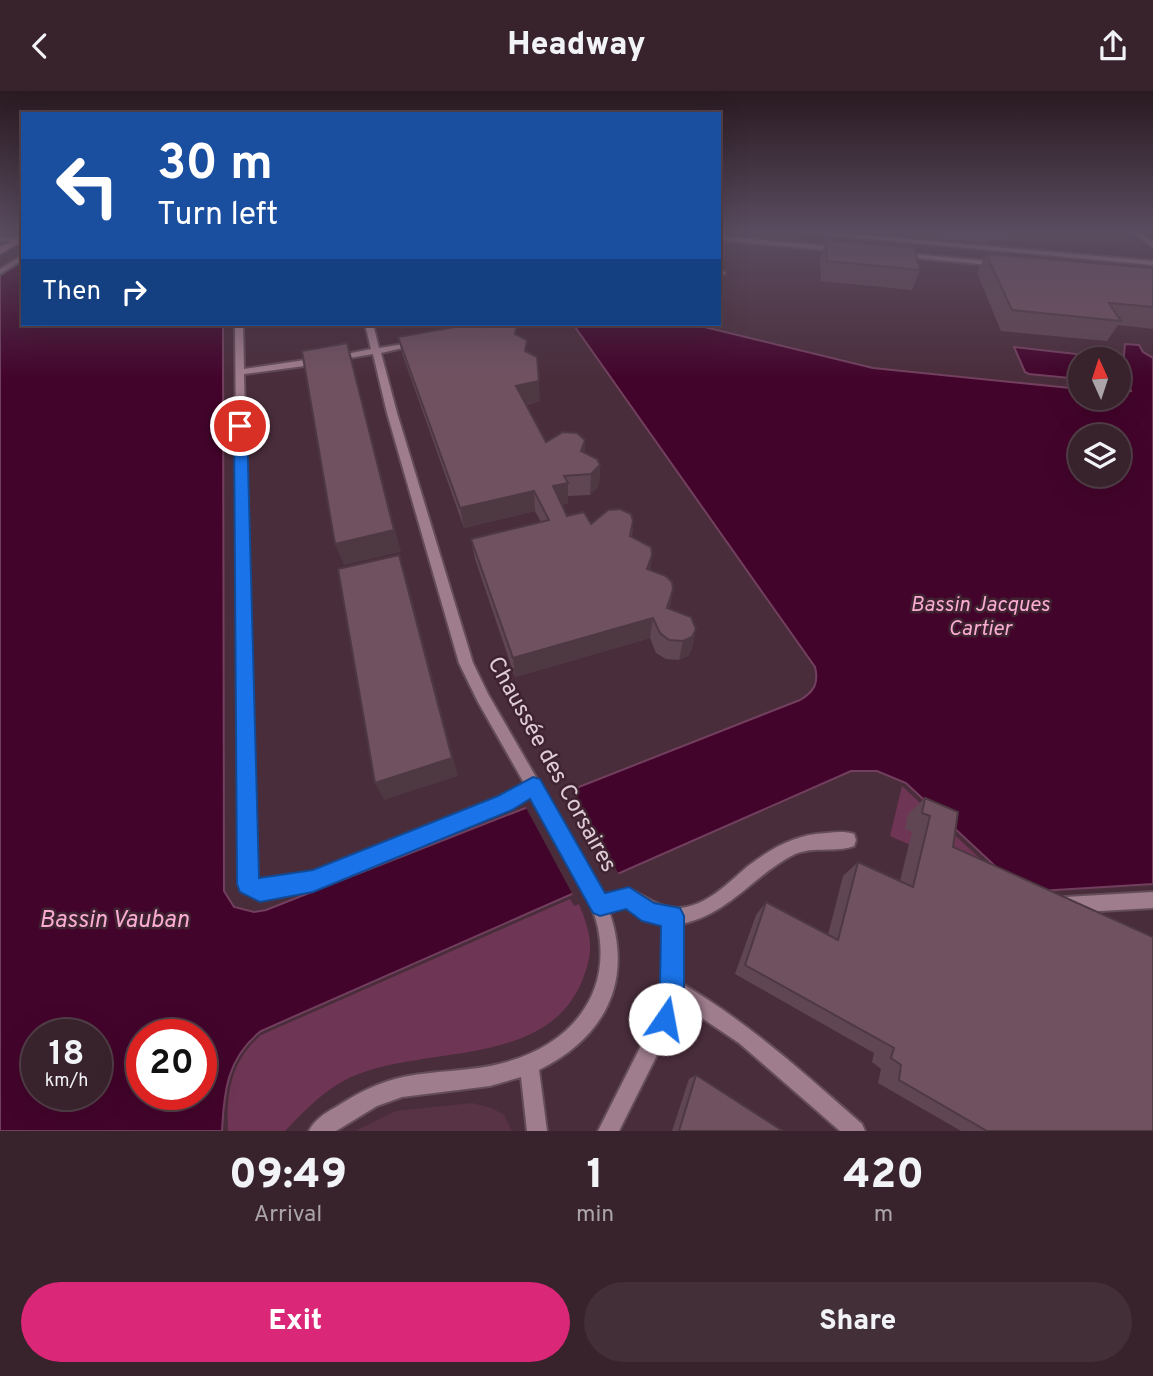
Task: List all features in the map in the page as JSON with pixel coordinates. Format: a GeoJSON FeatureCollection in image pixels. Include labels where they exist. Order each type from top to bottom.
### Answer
{"type":"FeatureCollection","features":[{"type":"Feature","properties":{"kind":"street"},"geometry":{"type":"LineString","coordinates":[[239,326],[248,884],[260,891],[313,881],[505,803],[533,786]]}},
{"type":"Feature","properties":{"kind":"street","name":"Chaussée des Corsaires"},"geometry":{"type":"LineString","coordinates":[[319,1131],[388,1091],[476,1079],[529,1065],[565,1047],[584,1028],[603,1001],[612,959],[607,923],[598,901],[483,698],[459,643],[369,326]]}},
{"type":"Feature","properties":{"kind":"street"},"geometry":{"type":"LineString","coordinates":[[240,372],[375,353],[427,342]]}},
{"type":"Feature","properties":{"kind":"street"},"geometry":{"type":"LineString","coordinates":[[598,901],[629,897],[649,913],[673,916],[697,913],[727,897],[751,873],[795,846],[848,840]]}},
{"type":"Feature","properties":{"kind":"street"},"geometry":{"type":"LineString","coordinates":[[1054,905],[1153,900]]}},
{"type":"Feature","properties":{"kind":"street"},"geometry":{"type":"LineString","coordinates":[[672,988],[715,1011],[742,1032],[855,1131]]}},
{"type":"Feature","properties":{"kind":"street"},"geometry":{"type":"LineString","coordinates":[[529,1065],[537,1131]]}},
{"type":"Feature","properties":{"kind":"lane"},"geometry":{"type":"LineString","coordinates":[[1086,904],[1099,922]]}},
{"type":"Feature","properties":{"kind":"lane"},"geometry":{"type":"LineString","coordinates":[[608,1131],[665,1019],[672,988],[673,916]]}},
{"type":"Feature","properties":{"kind":"shaded area"},"geometry":{"type":"Polygon","coordinates":[[[902,786],[1016,892],[890,836],[902,786]]]}},
{"type":"Feature","properties":{"kind":"shaded area"},"geometry":{"type":"Polygon","coordinates":[[[570,899],[574,906],[579,904],[586,924],[590,942],[589,960],[582,981],[565,1009],[541,1028],[513,1041],[481,1050],[413,1060],[351,1077],[324,1094],[285,1131],[228,1131],[232,1079],[243,1056],[261,1035],[570,899]]]}},
{"type":"Feature","properties":{"kind":"shaded area"},"geometry":{"type":"Polygon","coordinates":[[[472,1103],[492,1108],[504,1115],[512,1131],[355,1131],[396,1111],[472,1103]]]}},
{"type":"Feature","properties":{"kind":"water"},"geometry":{"type":"Polygon","coordinates":[[[0,281],[21,281],[21,326],[223,326],[224,891],[234,907],[254,912],[266,910],[800,700],[814,687],[815,667],[574,326],[700,326],[873,368],[1068,388],[1068,410],[1131,410],[1131,347],[1125,347],[1125,344],[1139,345],[1143,352],[1153,358],[1153,884],[1023,892],[906,783],[877,771],[851,771],[261,1031],[241,1052],[234,1064],[226,1089],[222,1131],[0,1131],[0,281]]]}},
{"type":"Feature","properties":{"kind":"water"},"geometry":{"type":"Polygon","coordinates":[[[1014,347],[1068,353],[1068,378],[1025,372],[1014,347]]]}},
{"type":"Feature","properties":{"kind":"pier"},"geometry":{"type":"Polygon","coordinates":[[[570,786],[621,878],[574,897],[524,804],[570,786]]]}},
{"type":"Feature","properties":{"kind":"building"},"geometry":{"type":"Polygon","coordinates":[[[998,281],[1153,281],[1153,307],[1109,303],[1121,321],[1012,310],[998,281]]]}},
{"type":"Feature","properties":{"kind":"building"},"geometry":{"type":"Polygon","coordinates":[[[460,326],[517,326],[515,334],[527,340],[525,351],[537,357],[539,381],[516,386],[546,442],[563,432],[577,433],[585,440],[581,451],[597,459],[600,465],[591,474],[564,476],[568,483],[553,486],[567,516],[584,512],[591,524],[608,510],[620,509],[631,514],[633,521],[630,536],[651,547],[652,555],[647,569],[666,576],[672,582],[673,589],[667,608],[691,617],[696,629],[692,637],[683,641],[669,640],[660,633],[653,618],[513,658],[471,539],[549,520],[534,491],[460,508],[398,337],[460,326]]]}},
{"type":"Feature","properties":{"kind":"building"},"geometry":{"type":"Polygon","coordinates":[[[347,343],[394,530],[335,544],[302,351],[347,343]]]}},
{"type":"Feature","properties":{"kind":"building"},"geometry":{"type":"Polygon","coordinates":[[[399,555],[452,758],[375,783],[338,569],[399,555]]]}},
{"type":"Feature","properties":{"kind":"building"},"geometry":{"type":"Polygon","coordinates":[[[925,798],[958,812],[953,847],[1153,937],[1153,1131],[987,1131],[899,1080],[901,1065],[891,1058],[894,1048],[745,965],[766,902],[838,940],[858,862],[913,887],[930,816],[922,813],[925,798]]]}},
{"type":"Feature","properties":{"kind":"building"},"geometry":{"type":"Polygon","coordinates":[[[696,1075],[783,1131],[679,1131],[696,1075]]]}},
{"type":"Feature","properties":{"kind":"route"},"geometry":{"type":"LineString","coordinates":[[240,426],[248,884],[260,891],[313,881],[505,803],[533,786],[600,905],[629,897],[649,913],[673,916],[672,988],[665,1019]]}},
{"type":"Feature","properties":{"kind":"water label","name":"Bassin Jacques Cartier"},"geometry":{"type":"Point","coordinates":[980,617]}},
{"type":"Feature","properties":{"kind":"water label","name":"Bassin Vauban"},"geometry":{"type":"Point","coordinates":[114,921]}}]}
